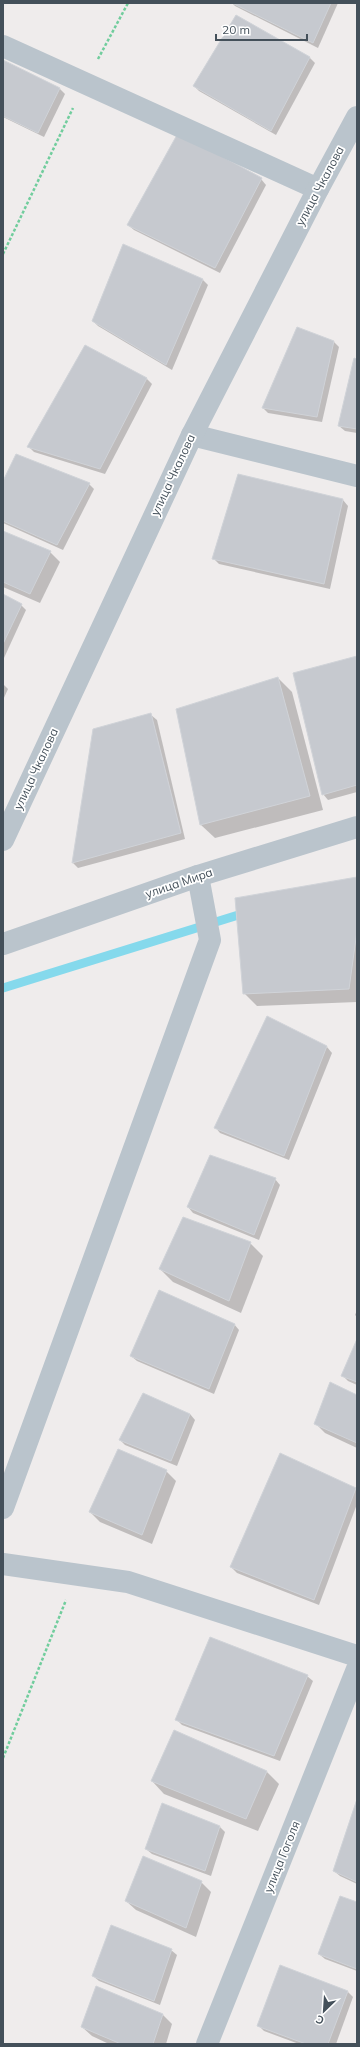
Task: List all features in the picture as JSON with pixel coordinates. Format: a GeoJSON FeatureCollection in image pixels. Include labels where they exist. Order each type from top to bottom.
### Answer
{"type":"FeatureCollection","features":[{"type":"Feature","properties":{"kind":"street"},"geometry":{"type":"LineString","coordinates":[[3,46],[318,189]]}},
{"type":"Feature","properties":{"kind":"street","name":"улица Чкалова"},"geometry":{"type":"LineString","coordinates":[[3,840],[192,434],[318,189],[357,117]]}},
{"type":"Feature","properties":{"kind":"street"},"geometry":{"type":"LineString","coordinates":[[192,434],[357,476]]}},
{"type":"Feature","properties":{"kind":"street","name":"улица Мира"},"geometry":{"type":"LineString","coordinates":[[3,944],[198,876],[357,827]]}},
{"type":"Feature","properties":{"kind":"street"},"geometry":{"type":"LineString","coordinates":[[3,1508],[210,940],[198,876]]}},
{"type":"Feature","properties":{"kind":"street"},"geometry":{"type":"LineString","coordinates":[[3,1564],[128,1582],[357,1656]]}},
{"type":"Feature","properties":{"kind":"street","name":"улица Гоголя"},"geometry":{"type":"LineString","coordinates":[[207,2044],[357,1669]]}},
{"type":"Feature","properties":{"kind":"path"},"geometry":{"type":"LineString","coordinates":[[3,254],[85,83],[128,3]]}},
{"type":"Feature","properties":{"kind":"path"},"geometry":{"type":"LineString","coordinates":[[3,1758],[76,1574]]}},
{"type":"Feature","properties":{"kind":"building"},"geometry":{"type":"Polygon","coordinates":[[[232,3],[331,3],[313,43],[232,3]]]}},
{"type":"Feature","properties":{"kind":"building"},"geometry":{"type":"Polygon","coordinates":[[[236,15],[310,57],[271,131],[193,86],[236,15]]]}},
{"type":"Feature","properties":{"kind":"building"},"geometry":{"type":"Polygon","coordinates":[[[3,60],[60,88],[38,133],[3,116],[3,60]]]}},
{"type":"Feature","properties":{"kind":"building"},"geometry":{"type":"Polygon","coordinates":[[[178,133],[262,178],[215,268],[127,225],[178,133]]]}},
{"type":"Feature","properties":{"kind":"building"},"geometry":{"type":"Polygon","coordinates":[[[123,244],[203,279],[166,365],[92,321],[123,244]]]}},
{"type":"Feature","properties":{"kind":"building"},"geometry":{"type":"Polygon","coordinates":[[[297,327],[334,341],[317,417],[262,408],[297,327]]]}},
{"type":"Feature","properties":{"kind":"building"},"geometry":{"type":"Polygon","coordinates":[[[85,345],[147,378],[100,469],[27,447],[85,345]]]}},
{"type":"Feature","properties":{"kind":"building"},"geometry":{"type":"Polygon","coordinates":[[[354,358],[357,359],[357,429],[338,426],[354,358]]]}},
{"type":"Feature","properties":{"kind":"building"},"geometry":{"type":"Polygon","coordinates":[[[16,454],[90,483],[57,545],[3,521],[3,481],[16,454]]]}},
{"type":"Feature","properties":{"kind":"building"},"geometry":{"type":"Polygon","coordinates":[[[238,474],[343,499],[324,584],[212,559],[238,474]]]}},
{"type":"Feature","properties":{"kind":"building"},"geometry":{"type":"Polygon","coordinates":[[[3,531],[51,551],[30,594],[3,582],[3,531]]]}},
{"type":"Feature","properties":{"kind":"building"},"geometry":{"type":"Polygon","coordinates":[[[3,594],[22,604],[3,644],[3,594]]]}},
{"type":"Feature","properties":{"kind":"building"},"geometry":{"type":"Polygon","coordinates":[[[357,656],[357,785],[322,795],[293,673],[357,656]]]}},
{"type":"Feature","properties":{"kind":"building"},"geometry":{"type":"Polygon","coordinates":[[[278,677],[310,796],[200,825],[176,709],[278,677]]]}},
{"type":"Feature","properties":{"kind":"building"},"geometry":{"type":"Polygon","coordinates":[[[151,713],[181,833],[72,863],[93,729],[151,713]]]}},
{"type":"Feature","properties":{"kind":"building"},"geometry":{"type":"Polygon","coordinates":[[[357,877],[357,931],[349,989],[243,994],[235,898],[357,877]]]}},
{"type":"Feature","properties":{"kind":"building"},"geometry":{"type":"Polygon","coordinates":[[[267,1016],[327,1046],[284,1156],[214,1128],[267,1016]]]}},
{"type":"Feature","properties":{"kind":"building"},"geometry":{"type":"Polygon","coordinates":[[[210,1155],[276,1178],[254,1235],[187,1207],[210,1155]]]}},
{"type":"Feature","properties":{"kind":"building"},"geometry":{"type":"Polygon","coordinates":[[[183,1217],[251,1242],[229,1301],[159,1269],[183,1217]]]}},
{"type":"Feature","properties":{"kind":"building"},"geometry":{"type":"Polygon","coordinates":[[[159,1290],[235,1324],[209,1389],[130,1356],[159,1290]]]}},
{"type":"Feature","properties":{"kind":"building"},"geometry":{"type":"Polygon","coordinates":[[[357,1339],[357,1382],[341,1376],[357,1339]]]}},
{"type":"Feature","properties":{"kind":"building"},"geometry":{"type":"Polygon","coordinates":[[[330,1382],[357,1395],[357,1443],[314,1424],[330,1382]]]}},
{"type":"Feature","properties":{"kind":"building"},"geometry":{"type":"Polygon","coordinates":[[[143,1393],[190,1414],[171,1461],[119,1440],[143,1393]]]}},
{"type":"Feature","properties":{"kind":"building"},"geometry":{"type":"Polygon","coordinates":[[[118,1449],[167,1470],[142,1535],[89,1512],[118,1449]]]}},
{"type":"Feature","properties":{"kind":"building"},"geometry":{"type":"Polygon","coordinates":[[[280,1453],[356,1488],[314,1600],[230,1567],[280,1453]]]}},
{"type":"Feature","properties":{"kind":"building"},"geometry":{"type":"Polygon","coordinates":[[[210,1637],[308,1675],[274,1756],[175,1720],[210,1637]]]}},
{"type":"Feature","properties":{"kind":"building"},"geometry":{"type":"Polygon","coordinates":[[[174,1730],[267,1771],[246,1819],[151,1781],[174,1730]]]}},
{"type":"Feature","properties":{"kind":"building"},"geometry":{"type":"Polygon","coordinates":[[[357,1799],[357,1882],[333,1871],[357,1799]]]}},
{"type":"Feature","properties":{"kind":"building"},"geometry":{"type":"Polygon","coordinates":[[[162,1803],[220,1826],[205,1871],[145,1849],[162,1803]]]}},
{"type":"Feature","properties":{"kind":"building"},"geometry":{"type":"Polygon","coordinates":[[[143,1856],[202,1881],[186,1928],[125,1901],[143,1856]]]}},
{"type":"Feature","properties":{"kind":"building"},"geometry":{"type":"Polygon","coordinates":[[[340,1896],[357,1902],[357,1969],[318,1954],[340,1896]]]}},
{"type":"Feature","properties":{"kind":"building"},"geometry":{"type":"Polygon","coordinates":[[[111,1925],[172,1949],[154,2001],[92,1976],[111,1925]]]}},
{"type":"Feature","properties":{"kind":"building"},"geometry":{"type":"Polygon","coordinates":[[[280,1965],[348,1991],[328,2044],[306,2044],[257,2026],[280,1965]]]}},
{"type":"Feature","properties":{"kind":"building"},"geometry":{"type":"Polygon","coordinates":[[[96,1986],[163,2014],[153,2044],[121,2044],[81,2027],[96,1986]]]}},
{"type":"Feature","properties":{"kind":"waterway"},"geometry":{"type":"LineString","coordinates":[[3,988],[248,912]]}}]}
